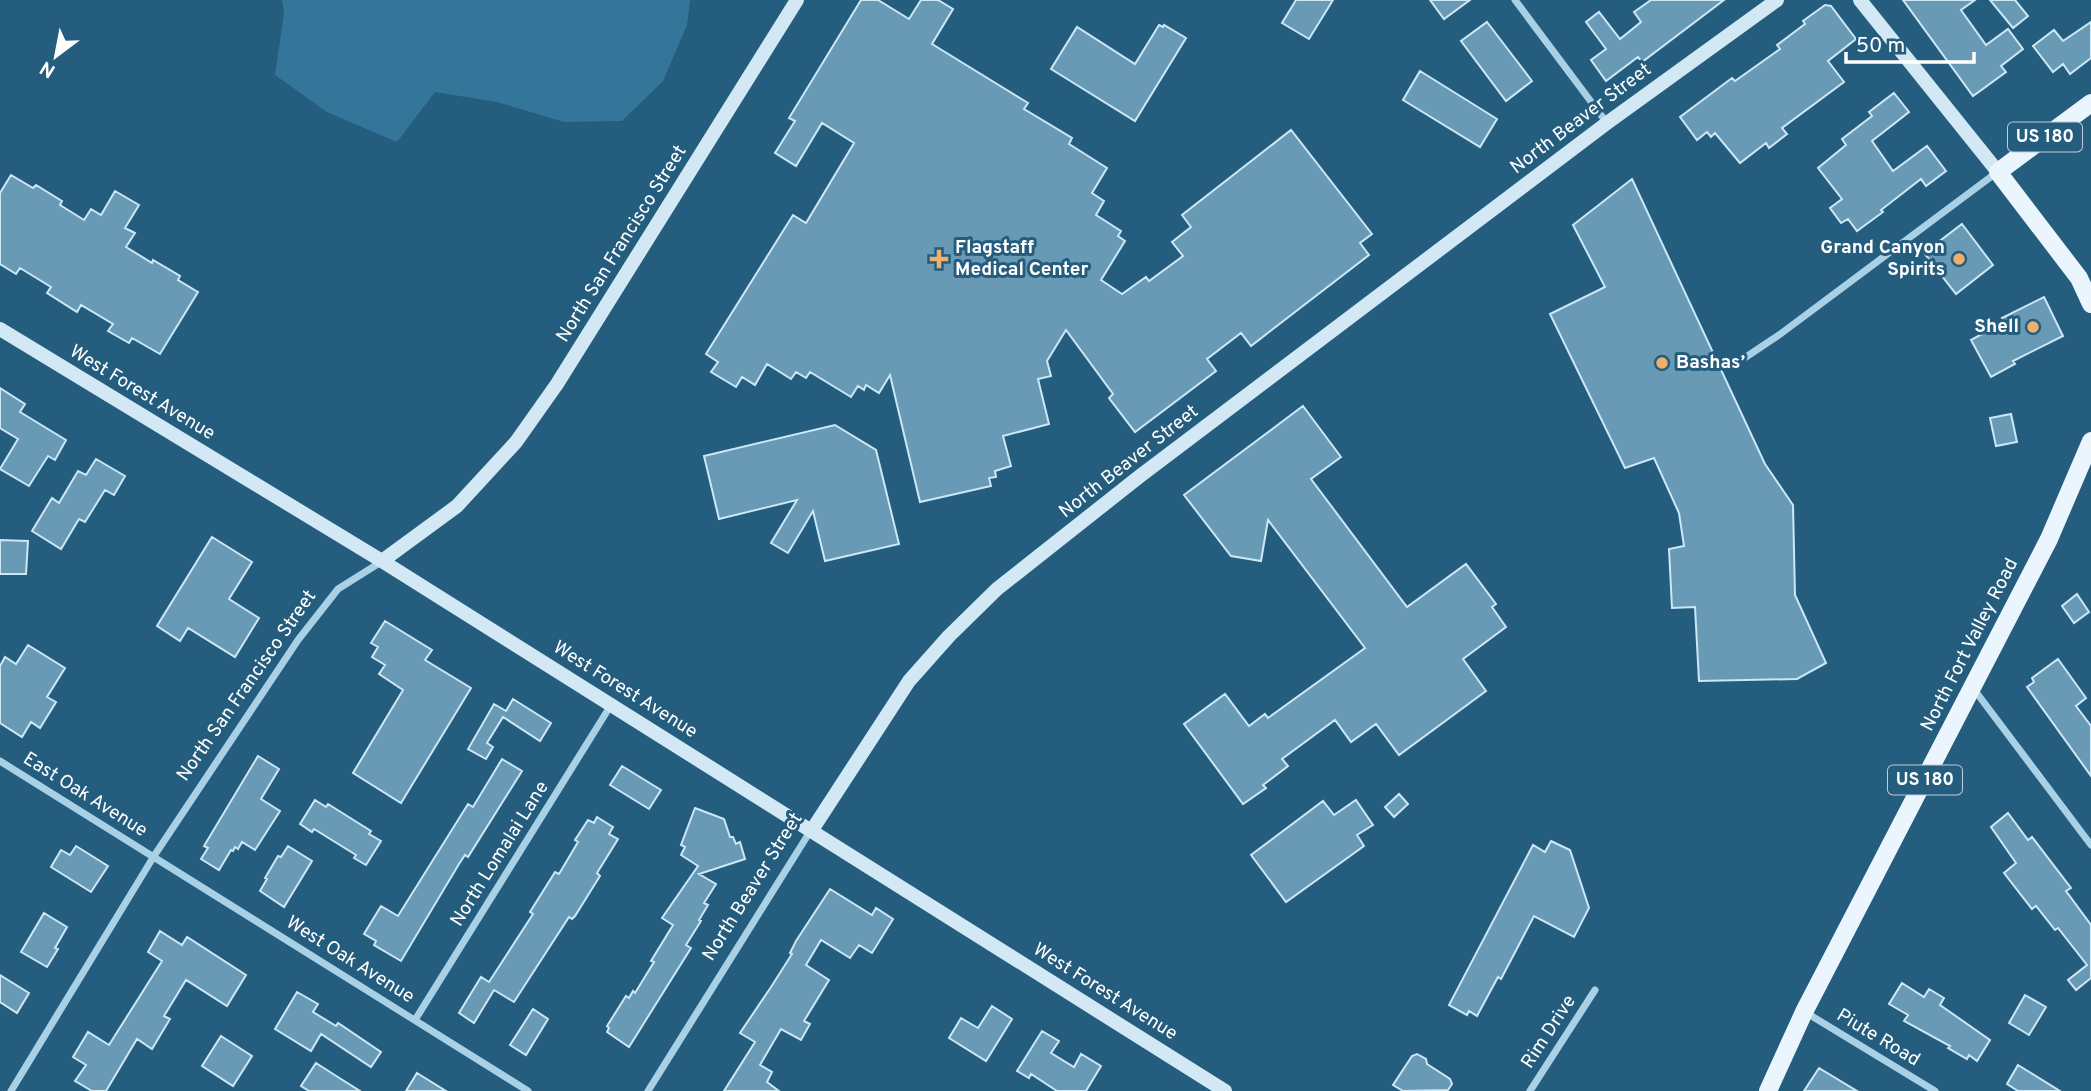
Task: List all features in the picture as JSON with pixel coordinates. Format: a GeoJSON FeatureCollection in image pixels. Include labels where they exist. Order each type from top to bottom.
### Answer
{"type":"FeatureCollection","features":[{"type":"Feature","properties":{"kind":"main road","name":"US 180"},"geometry":{"type":"LineString","coordinates":[[2091,103],[1998,172],[2079,278],[2091,304]]}},
{"type":"Feature","properties":{"kind":"main road","name":"North Fort Valley Road"},"geometry":{"type":"LineString","coordinates":[[1768,1091],[1804,1012],[2086,472],[2091,441]]}},
{"type":"Feature","properties":{"kind":"street","name":"North San Francisco Street"},"geometry":{"type":"LineString","coordinates":[[11,1091],[154,856],[298,640],[338,589],[382,561],[457,506],[516,442],[557,384],[797,0]]}},
{"type":"Feature","properties":{"kind":"street"},"geometry":{"type":"LineString","coordinates":[[1515,0],[1607,122]]}},
{"type":"Feature","properties":{"kind":"street","name":"North Beaver Street"},"geometry":{"type":"LineString","coordinates":[[648,1091],[811,830],[909,681],[948,636],[997,589],[1140,476],[1607,122],[1777,0]]}},
{"type":"Feature","properties":{"kind":"street"},"geometry":{"type":"LineString","coordinates":[[1746,357],[1998,172],[1860,0]]}},
{"type":"Feature","properties":{"kind":"street","name":"West Forest Avenue"},"geometry":{"type":"LineString","coordinates":[[0,329],[382,561],[1225,1091]]}},
{"type":"Feature","properties":{"kind":"street"},"geometry":{"type":"LineString","coordinates":[[1973,687],[2091,845]]}},
{"type":"Feature","properties":{"kind":"street","name":"North Lomalai Lane"},"geometry":{"type":"LineString","coordinates":[[415,1020],[611,705]]}},
{"type":"Feature","properties":{"kind":"street","name":"East Oak Avenue"},"geometry":{"type":"LineString","coordinates":[[0,761],[154,856]]}},
{"type":"Feature","properties":{"kind":"street","name":"West Oak Avenue"},"geometry":{"type":"LineString","coordinates":[[154,856],[528,1091]]}},
{"type":"Feature","properties":{"kind":"street","name":"Rim Drive"},"geometry":{"type":"LineString","coordinates":[[1530,1091],[1595,990]]}},
{"type":"Feature","properties":{"kind":"street","name":"Piute Road"},"geometry":{"type":"LineString","coordinates":[[1804,1012],[1934,1091]]}},
{"type":"Feature","properties":{"kind":"shaded area"},"geometry":{"type":"Polygon","coordinates":[[[282,0],[690,0],[687,25],[663,81],[622,121],[564,122],[497,102],[435,92],[397,142],[327,112],[275,75],[284,13],[282,0]]]}},
{"type":"Feature","properties":{"kind":"building","name":"Flagstaff Medical Center"},"geometry":{"type":"Polygon","coordinates":[[[861,0],[878,0],[909,19],[921,0],[938,0],[953,9],[932,44],[1028,103],[1024,109],[1072,138],[1069,144],[1107,168],[1092,193],[1104,201],[1096,215],[1121,231],[1118,236],[1125,241],[1101,280],[1122,294],[1146,277],[1149,281],[1183,256],[1172,242],[1191,227],[1182,215],[1291,130],[1372,234],[1360,243],[1369,255],[1251,346],[1241,333],[1207,359],[1216,371],[1135,432],[1109,398],[1113,394],[1066,330],[1047,361],[1051,376],[1038,379],[1049,424],[1003,436],[1011,466],[995,471],[996,477],[989,478],[991,486],[920,502],[890,375],[879,393],[866,385],[864,390],[858,386],[851,397],[810,372],[806,378],[796,372],[791,379],[767,364],[755,385],[742,377],[736,387],[711,372],[718,362],[706,354],[793,215],[806,223],[854,143],[822,123],[796,166],[775,153],[795,121],[789,118],[861,0]]]}},
{"type":"Feature","properties":{"kind":"building"},"geometry":{"type":"Polygon","coordinates":[[[1296,0],[1333,0],[1309,39],[1282,23],[1296,0]]]}},
{"type":"Feature","properties":{"kind":"building"},"geometry":{"type":"Polygon","coordinates":[[[1430,0],[1470,0],[1444,19],[1430,0]]]}},
{"type":"Feature","properties":{"kind":"building"},"geometry":{"type":"Polygon","coordinates":[[[1651,0],[1724,0],[1642,62],[1638,57],[1606,81],[1591,60],[1606,49],[1586,22],[1599,12],[1620,39],[1641,22],[1634,12],[1651,0]]]}},
{"type":"Feature","properties":{"kind":"building"},"geometry":{"type":"Polygon","coordinates":[[[1903,0],[1975,0],[1961,10],[1986,45],[2008,29],[2023,49],[2001,66],[2006,72],[1973,96],[1903,0]]]}},
{"type":"Feature","properties":{"kind":"building"},"geometry":{"type":"Polygon","coordinates":[[[1990,0],[2015,0],[2028,16],[2013,28],[1990,0]]]}},
{"type":"Feature","properties":{"kind":"building"},"geometry":{"type":"Polygon","coordinates":[[[1825,5],[1831,6],[1856,39],[1828,61],[1844,82],[1782,128],[1787,134],[1769,148],[1766,143],[1740,163],[1715,133],[1711,137],[1707,132],[1697,140],[1680,117],[1732,78],[1735,81],[1780,49],[1777,45],[1825,5]]]}},
{"type":"Feature","properties":{"kind":"building"},"geometry":{"type":"Polygon","coordinates":[[[1487,22],[1532,81],[1506,101],[1461,41],[1487,22]]]}},
{"type":"Feature","properties":{"kind":"building"},"geometry":{"type":"Polygon","coordinates":[[[2091,22],[2091,58],[2070,74],[2063,64],[2053,72],[2033,46],[2054,30],[2063,41],[2091,22]]]}},
{"type":"Feature","properties":{"kind":"building"},"geometry":{"type":"Polygon","coordinates":[[[1159,25],[1164,25],[1186,38],[1135,121],[1051,69],[1077,27],[1135,64],[1159,25]]]}},
{"type":"Feature","properties":{"kind":"building"},"geometry":{"type":"Polygon","coordinates":[[[1420,71],[1497,119],[1480,147],[1403,100],[1420,71]]]}},
{"type":"Feature","properties":{"kind":"building"},"geometry":{"type":"Polygon","coordinates":[[[1894,93],[1909,112],[1872,141],[1893,171],[1927,146],[1946,171],[1926,186],[1921,179],[1857,231],[1848,219],[1841,223],[1830,208],[1842,199],[1818,168],[1846,145],[1842,139],[1872,116],[1869,112],[1894,93]]]}},
{"type":"Feature","properties":{"kind":"building"},"geometry":{"type":"Polygon","coordinates":[[[11,175],[33,188],[36,185],[62,201],[60,205],[84,220],[91,209],[101,215],[115,191],[139,205],[125,228],[135,233],[126,247],[180,276],[178,280],[198,292],[160,354],[132,338],[129,343],[108,331],[113,324],[81,305],[77,312],[47,293],[51,287],[20,268],[16,274],[0,264],[0,193],[11,175]]]}},
{"type":"Feature","properties":{"kind":"building"},"geometry":{"type":"Polygon","coordinates":[[[1632,179],[1765,464],[1793,505],[1795,595],[1826,663],[1797,679],[1699,681],[1695,607],[1672,608],[1669,549],[1684,546],[1679,513],[1654,458],[1625,468],[1550,314],[1605,287],[1573,225],[1632,179]]]}},
{"type":"Feature","properties":{"kind":"building","name":"Grand Canyon Spirits"},"geometry":{"type":"Polygon","coordinates":[[[1962,224],[1993,265],[1956,294],[1924,253],[1962,224]]]}},
{"type":"Feature","properties":{"kind":"building"},"geometry":{"type":"Polygon","coordinates":[[[2044,297],[2063,336],[2013,361],[2015,364],[1991,377],[1971,340],[2004,322],[2002,318],[2044,297]]]}},
{"type":"Feature","properties":{"kind":"building"},"geometry":{"type":"Polygon","coordinates":[[[0,388],[25,404],[20,412],[66,440],[55,460],[48,456],[29,486],[0,469],[18,439],[0,428],[0,388]]]}},
{"type":"Feature","properties":{"kind":"building"},"geometry":{"type":"Polygon","coordinates":[[[1303,406],[1341,457],[1311,479],[1407,607],[1466,564],[1496,604],[1492,607],[1506,627],[1463,659],[1486,691],[1399,755],[1376,724],[1351,742],[1335,720],[1282,759],[1288,766],[1263,785],[1266,788],[1243,804],[1184,724],[1225,694],[1249,726],[1265,714],[1268,718],[1365,648],[1268,520],[1261,561],[1231,556],[1184,495],[1303,406]]]}},
{"type":"Feature","properties":{"kind":"building"},"geometry":{"type":"Polygon","coordinates":[[[2011,414],[2017,442],[1996,446],[1990,418],[2011,414]]]}},
{"type":"Feature","properties":{"kind":"building"},"geometry":{"type":"Polygon","coordinates":[[[835,425],[876,450],[899,544],[825,561],[813,511],[788,553],[771,543],[797,500],[719,519],[704,456],[835,425]]]}},
{"type":"Feature","properties":{"kind":"building"},"geometry":{"type":"Polygon","coordinates":[[[96,459],[125,476],[114,495],[105,490],[85,522],[79,519],[61,549],[32,531],[52,498],[59,503],[78,471],[86,475],[96,459]]]}},
{"type":"Feature","properties":{"kind":"building"},"geometry":{"type":"Polygon","coordinates":[[[212,537],[252,562],[229,599],[259,618],[235,657],[188,628],[180,641],[157,626],[212,537]]]}},
{"type":"Feature","properties":{"kind":"building"},"geometry":{"type":"Polygon","coordinates":[[[0,540],[28,541],[26,574],[0,574],[0,540]]]}},
{"type":"Feature","properties":{"kind":"building"},"geometry":{"type":"Polygon","coordinates":[[[2077,594],[2089,612],[2074,623],[2062,606],[2077,594]]]}},
{"type":"Feature","properties":{"kind":"building"},"geometry":{"type":"Polygon","coordinates":[[[385,621],[432,650],[425,660],[471,688],[401,803],[353,773],[403,690],[379,674],[385,665],[372,657],[378,647],[371,643],[385,621]]]}},
{"type":"Feature","properties":{"kind":"building"},"geometry":{"type":"Polygon","coordinates":[[[28,645],[65,668],[47,697],[56,702],[40,728],[31,722],[22,737],[0,723],[0,666],[5,657],[16,664],[28,645]]]}},
{"type":"Feature","properties":{"kind":"building"},"geometry":{"type":"Polygon","coordinates":[[[2058,659],[2086,698],[2076,706],[2091,726],[2091,776],[2027,687],[2034,682],[2032,678],[2058,659]]]}},
{"type":"Feature","properties":{"kind":"building"},"geometry":{"type":"Polygon","coordinates":[[[513,699],[551,723],[540,741],[503,717],[487,743],[493,747],[486,759],[468,749],[494,704],[506,711],[513,699]]]}},
{"type":"Feature","properties":{"kind":"building"},"geometry":{"type":"Polygon","coordinates":[[[258,756],[279,769],[261,799],[280,811],[255,850],[242,842],[238,849],[235,847],[231,850],[219,870],[201,859],[208,848],[204,846],[258,756]]]}},
{"type":"Feature","properties":{"kind":"building"},"geometry":{"type":"Polygon","coordinates":[[[502,759],[522,771],[468,857],[465,855],[459,864],[401,961],[374,945],[376,941],[364,934],[381,906],[398,916],[468,804],[473,807],[502,759]]]}},
{"type":"Feature","properties":{"kind":"building"},"geometry":{"type":"Polygon","coordinates":[[[622,766],[661,790],[649,809],[610,785],[622,766]]]}},
{"type":"Feature","properties":{"kind":"building"},"geometry":{"type":"Polygon","coordinates":[[[1399,794],[1408,804],[1394,817],[1385,807],[1399,794]]]}},
{"type":"Feature","properties":{"kind":"building"},"geometry":{"type":"Polygon","coordinates":[[[315,800],[326,807],[328,804],[371,831],[369,834],[381,841],[366,865],[354,858],[356,855],[314,829],[312,832],[300,824],[315,800]]]}},
{"type":"Feature","properties":{"kind":"building"},"geometry":{"type":"Polygon","coordinates":[[[1356,800],[1373,825],[1357,835],[1364,846],[1286,902],[1251,855],[1323,801],[1334,815],[1356,800]]]}},
{"type":"Feature","properties":{"kind":"building"},"geometry":{"type":"Polygon","coordinates":[[[695,808],[724,819],[730,837],[733,837],[736,844],[740,842],[745,859],[699,874],[716,884],[704,903],[708,905],[699,920],[701,921],[686,945],[691,948],[629,1047],[607,1032],[607,1026],[626,996],[629,998],[633,991],[635,993],[654,962],[651,961],[673,925],[662,918],[698,866],[681,855],[685,847],[681,845],[695,808]]]}},
{"type":"Feature","properties":{"kind":"building"},"geometry":{"type":"Polygon","coordinates":[[[2008,813],[2028,840],[2032,837],[2071,888],[2066,891],[2091,925],[2091,978],[2076,990],[2068,980],[2087,965],[2058,928],[2055,930],[2036,906],[2032,909],[2004,873],[2016,863],[1991,827],[2008,813]]]}},
{"type":"Feature","properties":{"kind":"building"},"geometry":{"type":"Polygon","coordinates":[[[597,817],[613,827],[609,834],[618,839],[597,873],[600,876],[575,916],[572,919],[569,917],[514,1002],[494,990],[474,1023],[459,1013],[481,977],[489,982],[533,914],[530,912],[555,872],[559,874],[588,820],[594,823],[597,817]]]}},
{"type":"Feature","properties":{"kind":"building"},"geometry":{"type":"Polygon","coordinates":[[[1551,841],[1570,850],[1589,908],[1574,937],[1534,916],[1501,979],[1498,977],[1477,1016],[1469,1011],[1467,1015],[1449,1005],[1533,845],[1545,852],[1551,841]]]}},
{"type":"Feature","properties":{"kind":"building"},"geometry":{"type":"Polygon","coordinates":[[[76,846],[108,866],[91,892],[51,867],[61,850],[70,855],[76,846]]]}},
{"type":"Feature","properties":{"kind":"building"},"geometry":{"type":"Polygon","coordinates":[[[288,846],[312,861],[284,907],[260,891],[278,856],[281,857],[288,846]]]}},
{"type":"Feature","properties":{"kind":"building"},"geometry":{"type":"Polygon","coordinates":[[[830,889],[872,915],[876,908],[893,919],[872,953],[859,945],[850,958],[821,940],[806,965],[829,980],[804,1021],[810,1024],[801,1040],[781,1029],[760,1065],[772,1072],[767,1082],[779,1091],[724,1091],[755,1042],[740,1033],[792,954],[790,953],[796,941],[830,889]]]}},
{"type":"Feature","properties":{"kind":"building"},"geometry":{"type":"Polygon","coordinates":[[[44,913],[67,927],[47,967],[21,952],[44,913]]]}},
{"type":"Feature","properties":{"kind":"building"},"geometry":{"type":"Polygon","coordinates":[[[160,931],[182,945],[187,937],[246,975],[227,1006],[186,980],[164,1016],[170,1019],[152,1049],[137,1039],[106,1091],[92,1091],[75,1081],[86,1065],[73,1057],[88,1032],[109,1045],[162,961],[148,952],[160,931]]]}},
{"type":"Feature","properties":{"kind":"building"},"geometry":{"type":"Polygon","coordinates":[[[0,975],[29,993],[17,1013],[0,1002],[0,975]]]}},
{"type":"Feature","properties":{"kind":"building"},"geometry":{"type":"Polygon","coordinates":[[[1902,983],[1924,997],[1929,989],[1944,998],[1940,1005],[1990,1040],[1977,1061],[1969,1055],[1967,1059],[1948,1048],[1950,1046],[1904,1021],[1908,1015],[1889,1004],[1902,983]]]}},
{"type":"Feature","properties":{"kind":"building"},"geometry":{"type":"Polygon","coordinates":[[[297,992],[318,1004],[313,1012],[336,1026],[338,1023],[381,1052],[371,1067],[321,1034],[311,1051],[275,1029],[297,992]]]}},
{"type":"Feature","properties":{"kind":"building"},"geometry":{"type":"Polygon","coordinates":[[[2025,995],[2046,1007],[2029,1035],[2009,1023],[2025,995]]]}},
{"type":"Feature","properties":{"kind":"building"},"geometry":{"type":"Polygon","coordinates":[[[992,1006],[1012,1019],[986,1061],[949,1038],[961,1018],[978,1028],[992,1006]]]}},
{"type":"Feature","properties":{"kind":"building"},"geometry":{"type":"Polygon","coordinates":[[[533,1009],[548,1019],[526,1055],[510,1045],[533,1009]]]}},
{"type":"Feature","properties":{"kind":"building"},"geometry":{"type":"Polygon","coordinates":[[[1042,1031],[1059,1041],[1051,1053],[1074,1067],[1081,1054],[1101,1066],[1086,1091],[1057,1091],[1031,1074],[1029,1078],[1017,1071],[1042,1031]]]}},
{"type":"Feature","properties":{"kind":"building"},"geometry":{"type":"Polygon","coordinates":[[[221,1036],[252,1056],[233,1086],[202,1066],[221,1036]]]}},
{"type":"Feature","properties":{"kind":"building"},"geometry":{"type":"Polygon","coordinates":[[[1417,1054],[1450,1079],[1452,1084],[1448,1090],[1403,1091],[1393,1085],[1412,1056],[1417,1054]]]}},
{"type":"Feature","properties":{"kind":"building"},"geometry":{"type":"Polygon","coordinates":[[[316,1063],[360,1091],[309,1091],[301,1086],[316,1063]]]}},
{"type":"Feature","properties":{"kind":"building"},"geometry":{"type":"Polygon","coordinates":[[[2018,1065],[2060,1091],[2018,1091],[2007,1084],[2018,1065]]]}},
{"type":"Feature","properties":{"kind":"building"},"geometry":{"type":"Polygon","coordinates":[[[1819,1068],[1857,1091],[1804,1091],[1819,1068]]]}},
{"type":"Feature","properties":{"kind":"building"},"geometry":{"type":"Polygon","coordinates":[[[417,1073],[446,1091],[406,1091],[417,1073]]]}},
{"type":"Feature","properties":{"kind":"place","name":"Flagstaff Medical Center"},"geometry":{"type":"Point","coordinates":[939,259]}},
{"type":"Feature","properties":{"kind":"place","name":"Grand Canyon Spirits"},"geometry":{"type":"Point","coordinates":[1959,259]}},
{"type":"Feature","properties":{"kind":"place","name":"Shell"},"geometry":{"type":"Point","coordinates":[2033,327]}},
{"type":"Feature","properties":{"kind":"place","name":"Bashas’"},"geometry":{"type":"Point","coordinates":[1662,363]}}]}
